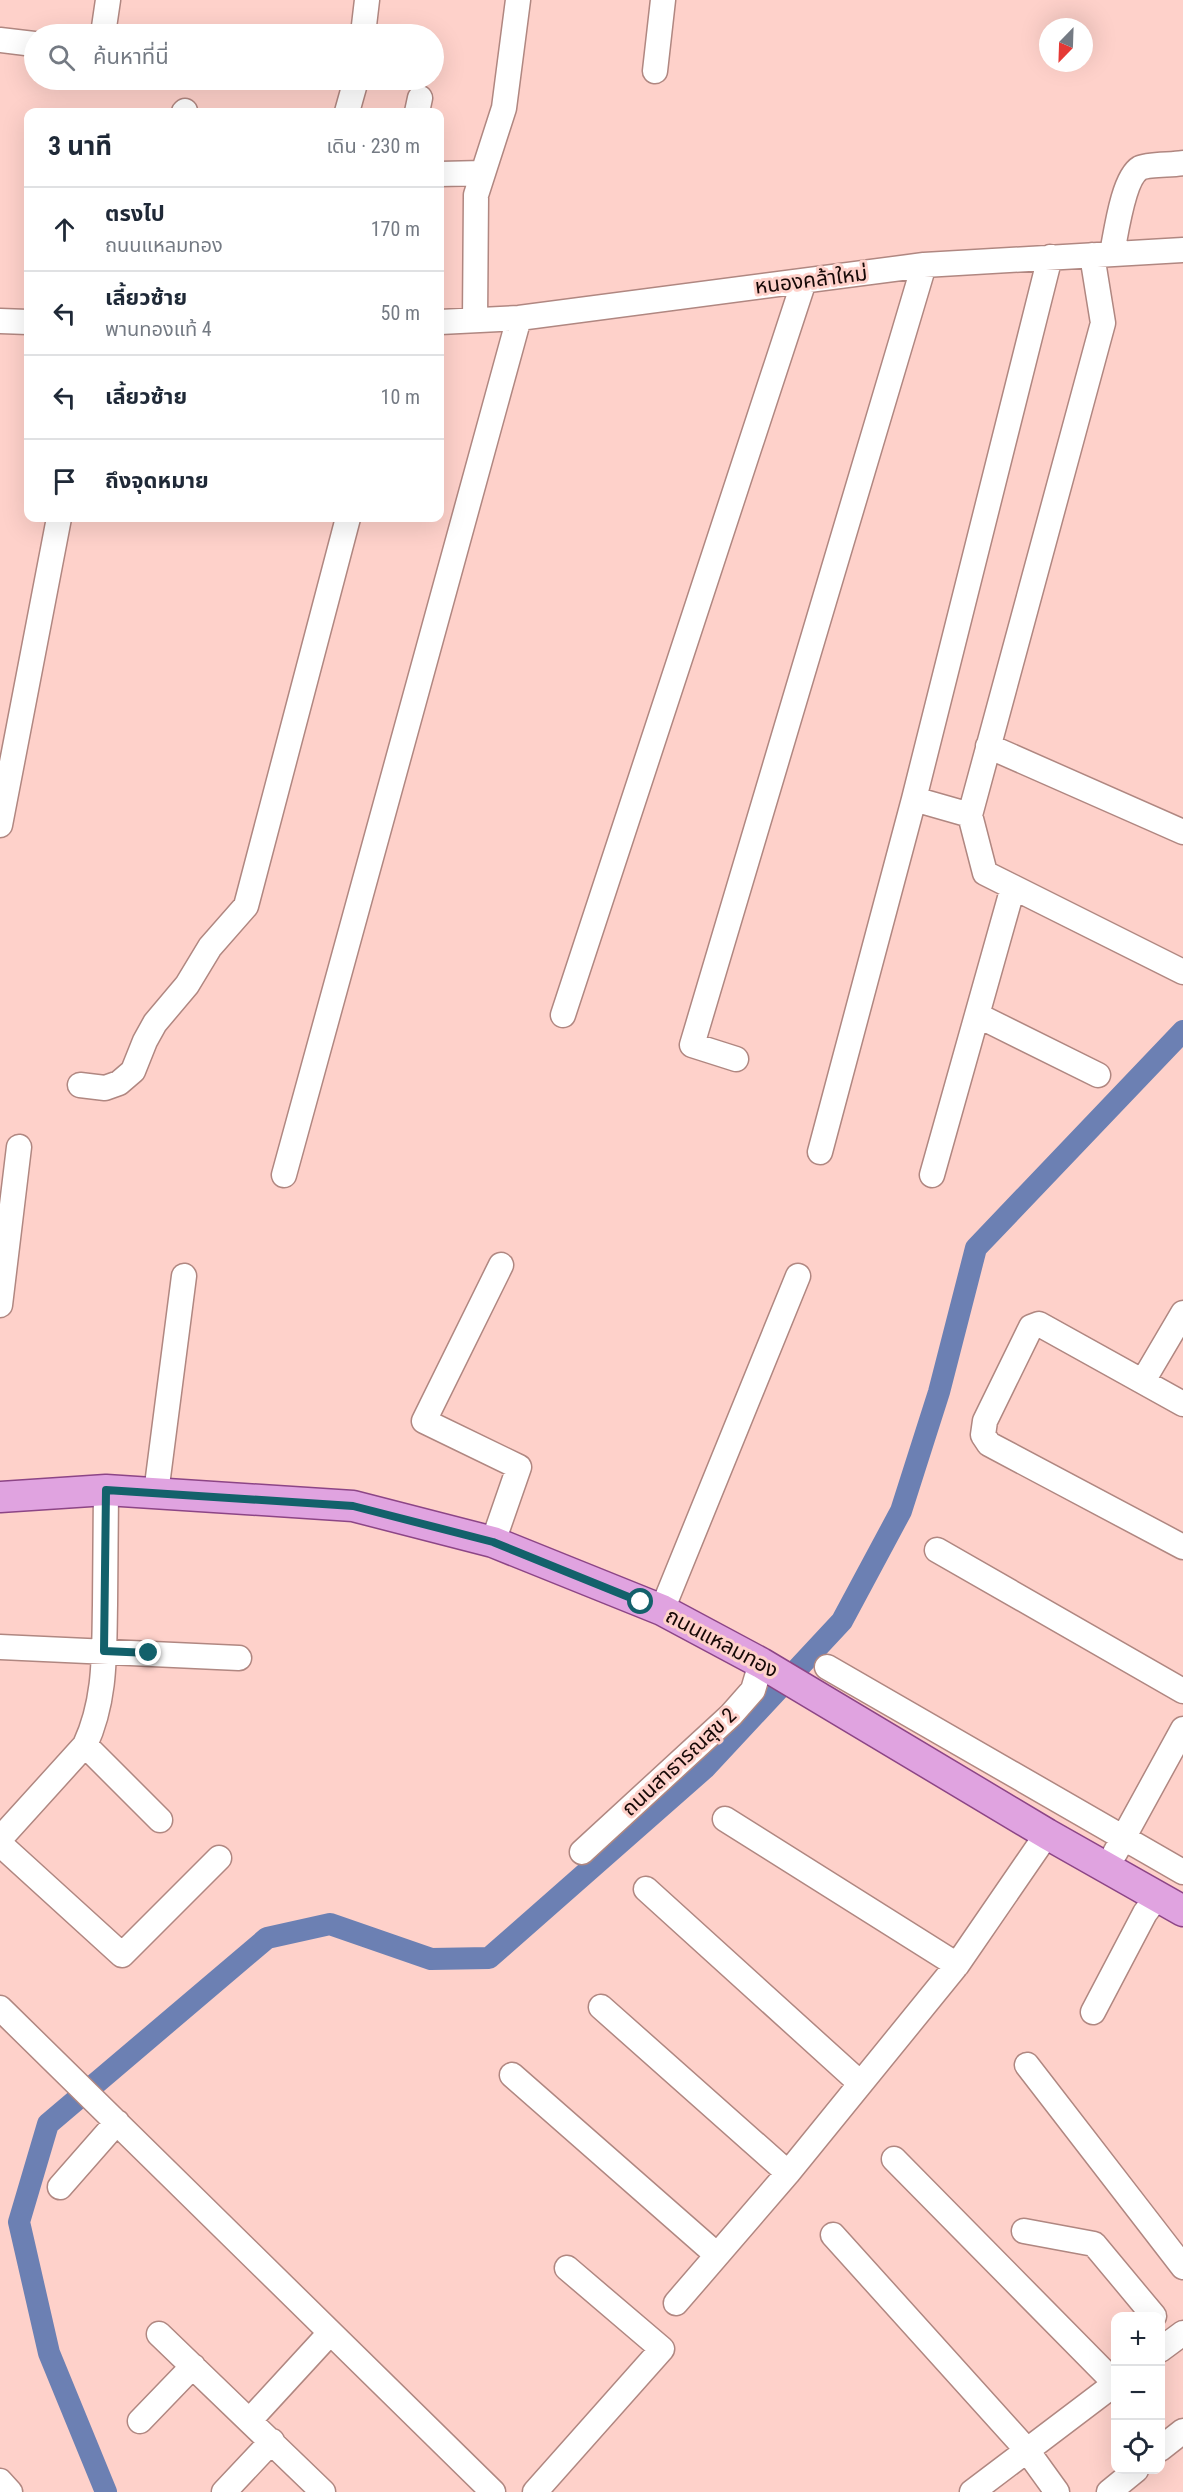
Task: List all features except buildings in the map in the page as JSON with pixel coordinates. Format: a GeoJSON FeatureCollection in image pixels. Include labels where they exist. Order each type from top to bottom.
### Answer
{"type":"FeatureCollection","features":[{"type":"Feature","properties":{"kind":"main road","name":"ถนนแหลมทอง"},"geometry":{"type":"LineString","coordinates":[[0,1497],[106,1490],[353,1506],[493,1542],[662,1610],[769,1667],[1047,1834],[1183,1911]]}},
{"type":"Feature","properties":{"kind":"street"},"geometry":{"type":"LineString","coordinates":[[104,24],[108,0]]}},
{"type":"Feature","properties":{"kind":"street"},"geometry":{"type":"LineString","coordinates":[[364,24],[367,0]]}},
{"type":"Feature","properties":{"kind":"street"},"geometry":{"type":"LineString","coordinates":[[475,320],[476,195],[504,108],[518,0]]}},
{"type":"Feature","properties":{"kind":"street"},"geometry":{"type":"LineString","coordinates":[[655,71],[663,0]]}},
{"type":"Feature","properties":{"kind":"street"},"geometry":{"type":"LineString","coordinates":[[0,40],[24,43]]}},
{"type":"Feature","properties":{"kind":"street"},"geometry":{"type":"LineString","coordinates":[[348,108],[353,90]]}},
{"type":"Feature","properties":{"kind":"street"},"geometry":{"type":"LineString","coordinates":[[1183,164],[1140,168],[1131,178],[1102,254],[1103,324],[970,815],[985,873],[1183,972]]}},
{"type":"Feature","properties":{"kind":"street"},"geometry":{"type":"LineString","coordinates":[[444,174],[483,173]]}},
{"type":"Feature","properties":{"kind":"street","name":"หนองคล้าใหม่"},"geometry":{"type":"LineString","coordinates":[[444,322],[519,318],[924,265],[1183,250]]}},
{"type":"Feature","properties":{"kind":"street"},"geometry":{"type":"LineString","coordinates":[[820,1152],[914,799],[1050,257]]}},
{"type":"Feature","properties":{"kind":"street"},"geometry":{"type":"LineString","coordinates":[[736,1059],[692,1045],[924,265]]}},
{"type":"Feature","properties":{"kind":"street"},"geometry":{"type":"LineString","coordinates":[[563,1016],[804,281]]}},
{"type":"Feature","properties":{"kind":"street"},"geometry":{"type":"LineString","coordinates":[[284,1174],[519,318]]}},
{"type":"Feature","properties":{"kind":"street"},"geometry":{"type":"LineString","coordinates":[[0,321],[24,322]]}},
{"type":"Feature","properties":{"kind":"street"},"geometry":{"type":"LineString","coordinates":[[0,825],[58,522]]}},
{"type":"Feature","properties":{"kind":"street"},"geometry":{"type":"LineString","coordinates":[[80,1085],[105,1088],[119,1083],[133,1071],[155,1023],[188,986],[210,947],[246,906],[347,522]]}},
{"type":"Feature","properties":{"kind":"street"},"geometry":{"type":"LineString","coordinates":[[988,746],[1183,832]]}},
{"type":"Feature","properties":{"kind":"street"},"geometry":{"type":"LineString","coordinates":[[914,799],[970,815]]}},
{"type":"Feature","properties":{"kind":"street"},"geometry":{"type":"LineString","coordinates":[[932,1175],[1013,887]]}},
{"type":"Feature","properties":{"kind":"street"},"geometry":{"type":"LineString","coordinates":[[977,1015],[1098,1075]]}},
{"type":"Feature","properties":{"kind":"street"},"geometry":{"type":"LineString","coordinates":[[0,1305],[20,1147]]}},
{"type":"Feature","properties":{"kind":"street"},"geometry":{"type":"LineString","coordinates":[[493,1542],[519,1467],[424,1421],[501,1265]]}},
{"type":"Feature","properties":{"kind":"street"},"geometry":{"type":"LineString","coordinates":[[156,1493],[184,1276]]}},
{"type":"Feature","properties":{"kind":"street"},"geometry":{"type":"LineString","coordinates":[[662,1610],[798,1276]]}},
{"type":"Feature","properties":{"kind":"street"},"geometry":{"type":"LineString","coordinates":[[1143,1381],[1183,1313]]}},
{"type":"Feature","properties":{"kind":"street"},"geometry":{"type":"LineString","coordinates":[[1183,1404],[1039,1324],[1031,1327],[985,1421],[983,1435],[989,1444],[1183,1547]]}},
{"type":"Feature","properties":{"kind":"street"},"geometry":{"type":"LineString","coordinates":[[0,1839],[85,1745],[93,1727],[100,1701],[104,1651],[106,1490]]}},
{"type":"Feature","properties":{"kind":"street"},"geometry":{"type":"LineString","coordinates":[[937,1550],[1183,1691]]}},
{"type":"Feature","properties":{"kind":"street"},"geometry":{"type":"LineString","coordinates":[[0,1647],[239,1658]]}},
{"type":"Feature","properties":{"kind":"street"},"geometry":{"type":"LineString","coordinates":[[827,1666],[1183,1872]]}},
{"type":"Feature","properties":{"kind":"street","name":"ถนนสาธารณสุข 2"},"geometry":{"type":"LineString","coordinates":[[582,1852],[731,1715],[769,1667]]}},
{"type":"Feature","properties":{"kind":"street"},"geometry":{"type":"LineString","coordinates":[[1107,1868],[1121,1838],[1183,1729]]}},
{"type":"Feature","properties":{"kind":"street"},"geometry":{"type":"LineString","coordinates":[[85,1745],[160,1820]]}},
{"type":"Feature","properties":{"kind":"street"},"geometry":{"type":"LineString","coordinates":[[725,1819],[957,1965]]}},
{"type":"Feature","properties":{"kind":"street"},"geometry":{"type":"LineString","coordinates":[[676,2303],[788,2173],[957,1965],[1047,1834]]}},
{"type":"Feature","properties":{"kind":"street"},"geometry":{"type":"LineString","coordinates":[[0,1844],[122,1955],[219,1858]]}},
{"type":"Feature","properties":{"kind":"street"},"geometry":{"type":"LineString","coordinates":[[646,1889],[860,2083]]}},
{"type":"Feature","properties":{"kind":"street"},"geometry":{"type":"LineString","coordinates":[[1093,2012],[1145,1913],[1157,1897]]}},
{"type":"Feature","properties":{"kind":"street"},"geometry":{"type":"LineString","coordinates":[[601,2007],[788,2173]]}},
{"type":"Feature","properties":{"kind":"street"},"geometry":{"type":"LineString","coordinates":[[0,2008],[493,2492]]}},
{"type":"Feature","properties":{"kind":"street"},"geometry":{"type":"LineString","coordinates":[[1027,2065],[1183,2267]]}},
{"type":"Feature","properties":{"kind":"street"},"geometry":{"type":"LineString","coordinates":[[512,2075],[717,2255]]}},
{"type":"Feature","properties":{"kind":"street"},"geometry":{"type":"LineString","coordinates":[[60,2187],[109,2114]]}},
{"type":"Feature","properties":{"kind":"street"},"geometry":{"type":"LineString","coordinates":[[894,2159],[1111,2379]]}},
{"type":"Feature","properties":{"kind":"street"},"geometry":{"type":"LineString","coordinates":[[1024,2231],[1094,2244],[1151,2312]]}},
{"type":"Feature","properties":{"kind":"street"},"geometry":{"type":"LineString","coordinates":[[833,2235],[1026,2449],[1057,2492]]}},
{"type":"Feature","properties":{"kind":"street"},"geometry":{"type":"LineString","coordinates":[[535,2492],[662,2349],[567,2268]]}},
{"type":"Feature","properties":{"kind":"street"},"geometry":{"type":"LineString","coordinates":[[250,2420],[330,2333]]}},
{"type":"Feature","properties":{"kind":"street"},"geometry":{"type":"LineString","coordinates":[[159,2334],[323,2492]]}},
{"type":"Feature","properties":{"kind":"street"},"geometry":{"type":"LineString","coordinates":[[140,2421],[194,2366]]}},
{"type":"Feature","properties":{"kind":"street"},"geometry":{"type":"LineString","coordinates":[[972,2492],[1111,2386]]}},
{"type":"Feature","properties":{"kind":"street"},"geometry":{"type":"LineString","coordinates":[[1165,2446],[1183,2431]]}},
{"type":"Feature","properties":{"kind":"street"},"geometry":{"type":"LineString","coordinates":[[224,2492],[272,2441]]}},
{"type":"Feature","properties":{"kind":"street"},"geometry":{"type":"LineString","coordinates":[[1109,2492],[1130,2474]]}},
{"type":"Feature","properties":{"kind":"street"},"geometry":{"type":"LineString","coordinates":[[0,2481],[10,2492]]}},
{"type":"Feature","properties":{"kind":"waterway"},"geometry":{"type":"LineString","coordinates":[[106,2492],[49,2353],[19,2222],[48,2124],[267,1938],[330,1924],[431,1959],[489,1958],[705,1768],[842,1621],[901,1511],[939,1392],[976,1248],[1183,1031]]}},
{"type":"Feature","properties":{"kind":"route"},"geometry":{"type":"LineString","coordinates":[[149,1653],[104,1651],[106,1490],[353,1506],[493,1542],[641,1602]]}}]}
